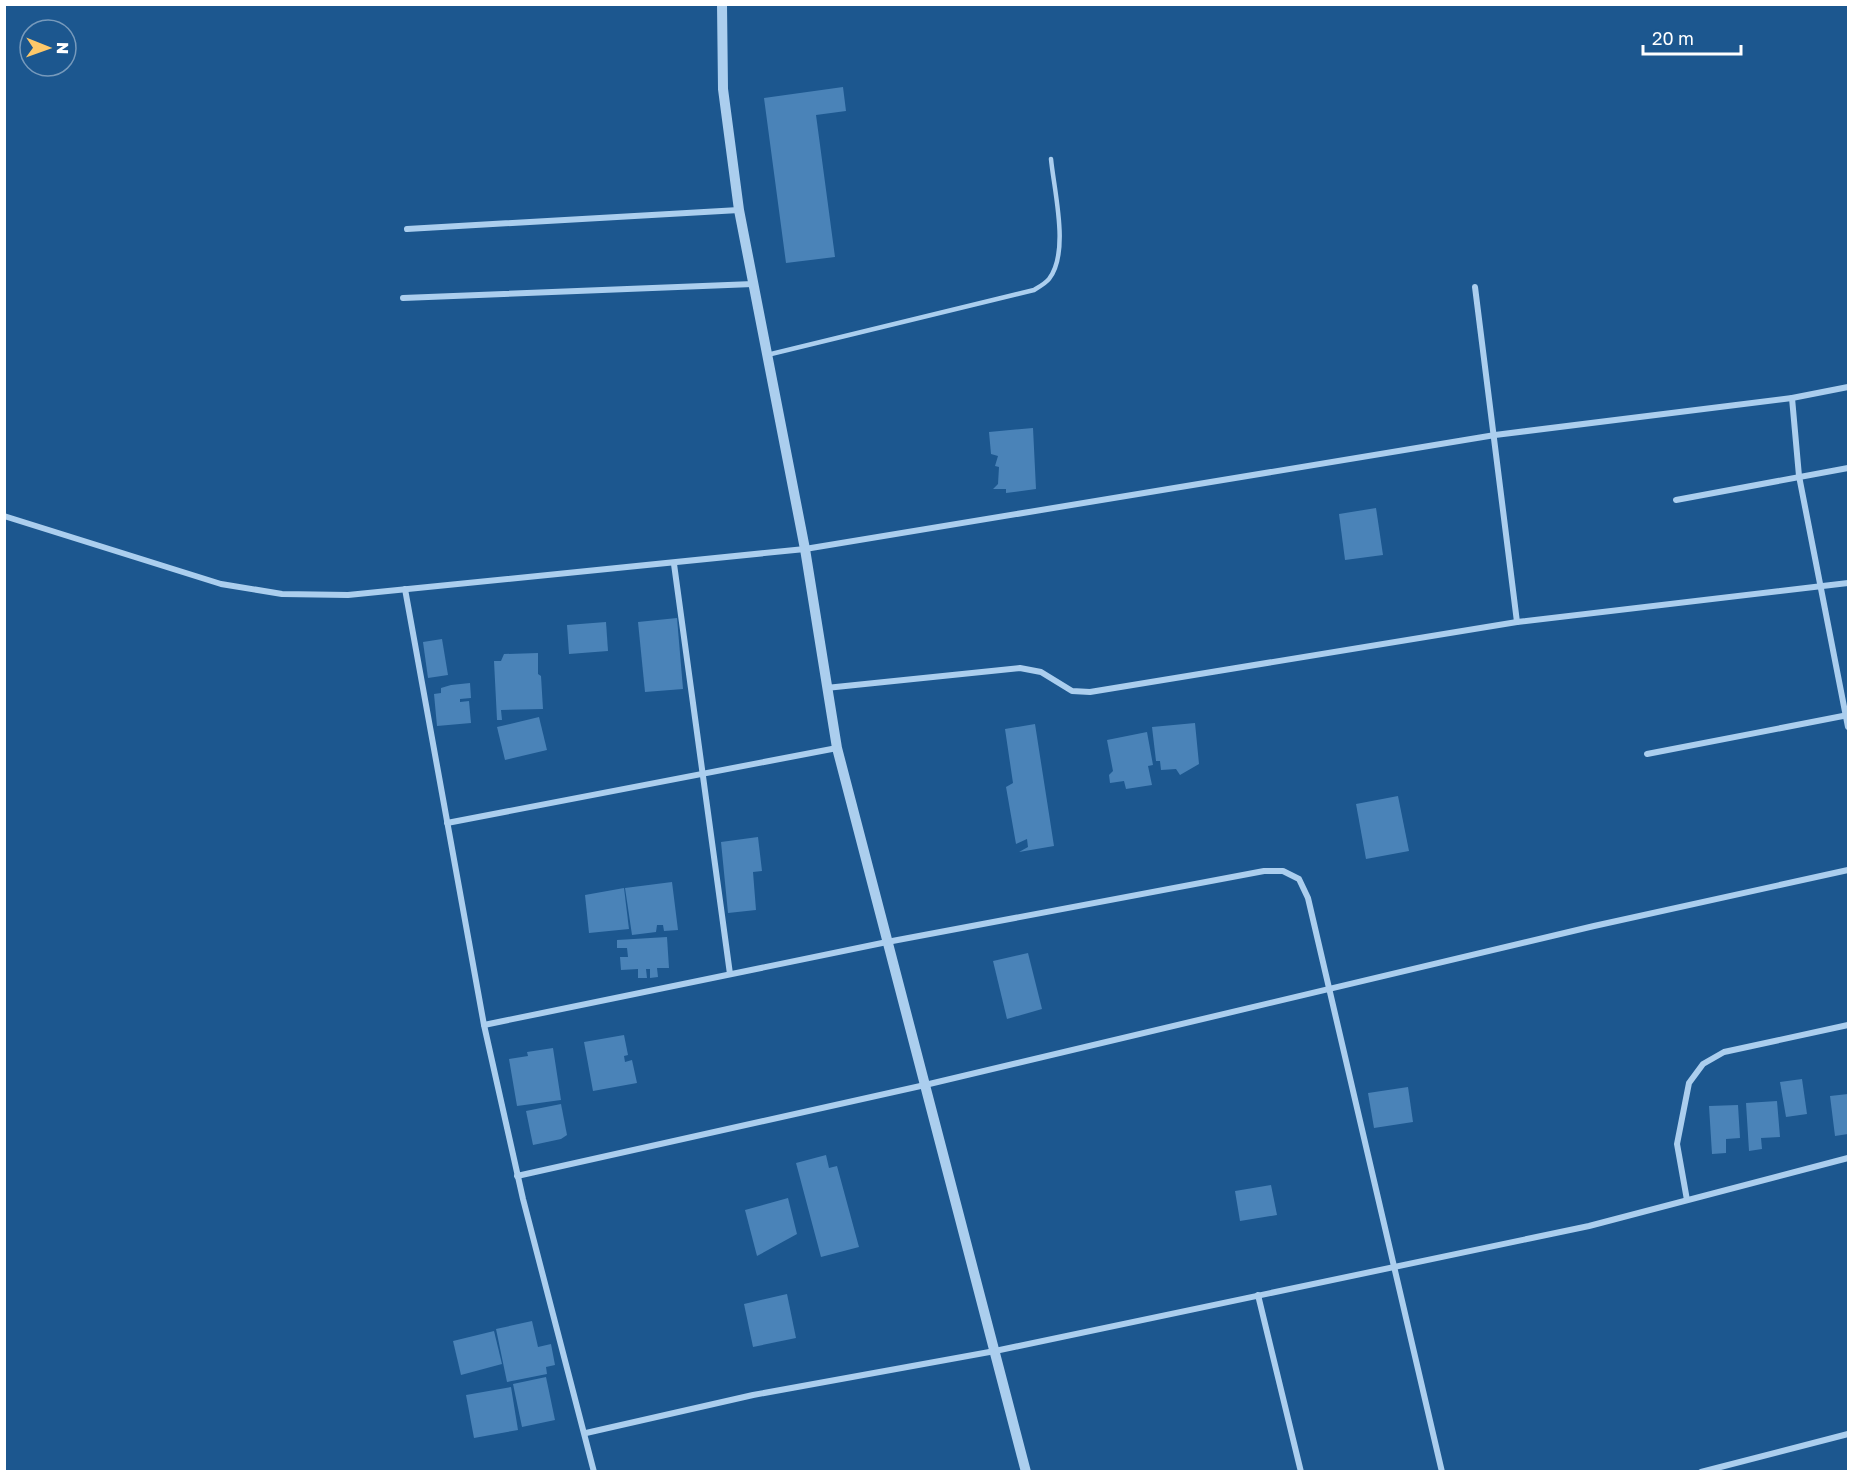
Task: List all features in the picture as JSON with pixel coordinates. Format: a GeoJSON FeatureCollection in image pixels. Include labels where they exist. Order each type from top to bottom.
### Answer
{"type":"FeatureCollection","features":[{"type":"Feature","properties":{"kind":"street"},"geometry":{"type":"LineString","coordinates":[[722,4],[723,89],[739,210],[805,549],[837,748],[1026,1472]]}},
{"type":"Feature","properties":{"kind":"street"},"geometry":{"type":"LineString","coordinates":[[407,229],[739,210]]}},
{"type":"Feature","properties":{"kind":"street"},"geometry":{"type":"LineString","coordinates":[[403,298],[753,284]]}},
{"type":"Feature","properties":{"kind":"street"},"geometry":{"type":"LineString","coordinates":[[1475,287],[1517,622]]}},
{"type":"Feature","properties":{"kind":"street"},"geometry":{"type":"LineString","coordinates":[[4,516],[220,584],[282,594],[348,595],[675,564],[805,549],[1495,435],[1792,398],[1848,387]]}},
{"type":"Feature","properties":{"kind":"street"},"geometry":{"type":"LineString","coordinates":[[1792,398],[1799,476],[1848,727]]}},
{"type":"Feature","properties":{"kind":"street"},"geometry":{"type":"LineString","coordinates":[[1676,500],[1848,468]]}},
{"type":"Feature","properties":{"kind":"street"},"geometry":{"type":"LineString","coordinates":[[675,564],[730,974]]}},
{"type":"Feature","properties":{"kind":"street"},"geometry":{"type":"LineString","coordinates":[[826,688],[1020,668],[1041,672],[1072,691],[1090,692],[1517,622],[1848,583]]}},
{"type":"Feature","properties":{"kind":"street"},"geometry":{"type":"LineString","coordinates":[[405,589],[484,1025],[518,1176],[586,1433],[594,1472]]}},
{"type":"Feature","properties":{"kind":"street"},"geometry":{"type":"LineString","coordinates":[[1647,754],[1847,715]]}},
{"type":"Feature","properties":{"kind":"street"},"geometry":{"type":"LineString","coordinates":[[447,823],[837,748]]}},
{"type":"Feature","properties":{"kind":"street"},"geometry":{"type":"LineString","coordinates":[[518,1176],[925,1085],[1330,987],[1848,870]]}},
{"type":"Feature","properties":{"kind":"street"},"geometry":{"type":"LineString","coordinates":[[484,1025],[887,942],[1264,871],[1283,871],[1299,879],[1308,898],[1442,1472]]}},
{"type":"Feature","properties":{"kind":"street"},"geometry":{"type":"LineString","coordinates":[[1687,1200],[1677,1144],[1689,1083],[1703,1064],[1724,1052],[1848,1025]]}},
{"type":"Feature","properties":{"kind":"street"},"geometry":{"type":"LineString","coordinates":[[586,1433],[753,1395],[995,1351],[1589,1226],[1848,1158]]}},
{"type":"Feature","properties":{"kind":"street"},"geometry":{"type":"LineString","coordinates":[[1258,1295],[1301,1472]]}},
{"type":"Feature","properties":{"kind":"street"},"geometry":{"type":"LineString","coordinates":[[1701,1472],[1848,1434]]}},
{"type":"Feature","properties":{"kind":"lane"},"geometry":{"type":"LineString","coordinates":[[767,355],[1034,290],[1048,280],[1057,265],[1060,244],[1051,159]]}},
{"type":"Feature","properties":{"kind":"building"},"geometry":{"type":"Polygon","coordinates":[[[843,87],[846,111],[816,115],[835,257],[786,263],[764,98],[843,87]]]}},
{"type":"Feature","properties":{"kind":"building"},"geometry":{"type":"Polygon","coordinates":[[[1033,428],[1036,489],[1006,493],[1006,489],[993,489],[998,484],[999,467],[995,466],[998,456],[991,454],[989,432],[1033,428]]]}},
{"type":"Feature","properties":{"kind":"building"},"geometry":{"type":"Polygon","coordinates":[[[1376,508],[1383,555],[1345,560],[1339,514],[1376,508]]]}},
{"type":"Feature","properties":{"kind":"building"},"geometry":{"type":"Polygon","coordinates":[[[677,618],[683,689],[645,692],[638,622],[677,618]]]}},
{"type":"Feature","properties":{"kind":"building"},"geometry":{"type":"Polygon","coordinates":[[[606,622],[608,651],[569,654],[567,625],[606,622]]]}},
{"type":"Feature","properties":{"kind":"building"},"geometry":{"type":"Polygon","coordinates":[[[442,639],[448,675],[428,678],[423,642],[442,639]]]}},
{"type":"Feature","properties":{"kind":"building"},"geometry":{"type":"Polygon","coordinates":[[[538,653],[538,674],[541,676],[543,709],[501,710],[502,720],[497,720],[494,661],[501,661],[504,654],[538,653]]]}},
{"type":"Feature","properties":{"kind":"building"},"geometry":{"type":"Polygon","coordinates":[[[470,683],[471,698],[460,699],[460,702],[469,701],[471,723],[437,726],[434,694],[441,693],[441,688],[470,683]]]}},
{"type":"Feature","properties":{"kind":"building"},"geometry":{"type":"Polygon","coordinates":[[[539,717],[547,750],[505,760],[497,727],[539,717]]]}},
{"type":"Feature","properties":{"kind":"building"},"geometry":{"type":"Polygon","coordinates":[[[1195,723],[1199,764],[1180,775],[1176,769],[1161,770],[1160,761],[1156,761],[1152,727],[1195,723]]]}},
{"type":"Feature","properties":{"kind":"building"},"geometry":{"type":"Polygon","coordinates":[[[1035,724],[1054,846],[1019,852],[1028,847],[1027,839],[1016,844],[1006,787],[1013,783],[1005,729],[1035,724]]]}},
{"type":"Feature","properties":{"kind":"building"},"geometry":{"type":"Polygon","coordinates":[[[1147,732],[1153,765],[1148,766],[1152,785],[1126,789],[1124,781],[1110,783],[1109,775],[1113,771],[1107,740],[1147,732]]]}},
{"type":"Feature","properties":{"kind":"building"},"geometry":{"type":"Polygon","coordinates":[[[1398,796],[1409,851],[1366,859],[1356,804],[1398,796]]]}},
{"type":"Feature","properties":{"kind":"building"},"geometry":{"type":"Polygon","coordinates":[[[758,837],[762,871],[753,872],[756,910],[728,913],[721,842],[758,837]]]}},
{"type":"Feature","properties":{"kind":"building"},"geometry":{"type":"Polygon","coordinates":[[[672,882],[678,930],[664,931],[663,925],[657,925],[656,932],[632,935],[625,888],[672,882]]]}},
{"type":"Feature","properties":{"kind":"building"},"geometry":{"type":"Polygon","coordinates":[[[624,888],[629,929],[589,933],[585,895],[624,888]]]}},
{"type":"Feature","properties":{"kind":"building"},"geometry":{"type":"Polygon","coordinates":[[[667,937],[669,968],[657,968],[658,977],[650,978],[650,969],[646,969],[647,978],[638,978],[638,969],[621,970],[620,957],[628,957],[627,948],[617,948],[617,940],[667,937]]]}},
{"type":"Feature","properties":{"kind":"building"},"geometry":{"type":"Polygon","coordinates":[[[1028,953],[1042,1009],[1007,1019],[993,961],[1028,953]]]}},
{"type":"Feature","properties":{"kind":"building"},"geometry":{"type":"Polygon","coordinates":[[[624,1035],[628,1055],[624,1056],[625,1062],[632,1060],[637,1083],[593,1091],[584,1042],[624,1035]]]}},
{"type":"Feature","properties":{"kind":"building"},"geometry":{"type":"Polygon","coordinates":[[[553,1048],[561,1100],[517,1106],[509,1059],[528,1056],[527,1052],[553,1048]]]}},
{"type":"Feature","properties":{"kind":"building"},"geometry":{"type":"Polygon","coordinates":[[[1802,1079],[1807,1114],[1786,1117],[1780,1082],[1802,1079]]]}},
{"type":"Feature","properties":{"kind":"building"},"geometry":{"type":"Polygon","coordinates":[[[1408,1087],[1413,1122],[1374,1128],[1368,1093],[1408,1087]]]}},
{"type":"Feature","properties":{"kind":"building"},"geometry":{"type":"Polygon","coordinates":[[[1848,1094],[1848,1134],[1835,1136],[1830,1096],[1848,1094]]]}},
{"type":"Feature","properties":{"kind":"building"},"geometry":{"type":"Polygon","coordinates":[[[1777,1101],[1780,1137],[1761,1138],[1762,1149],[1749,1151],[1746,1103],[1777,1101]]]}},
{"type":"Feature","properties":{"kind":"building"},"geometry":{"type":"Polygon","coordinates":[[[561,1104],[567,1135],[561,1139],[533,1145],[526,1111],[561,1104]]]}},
{"type":"Feature","properties":{"kind":"building"},"geometry":{"type":"Polygon","coordinates":[[[1738,1105],[1740,1138],[1726,1139],[1726,1153],[1712,1154],[1709,1106],[1738,1105]]]}},
{"type":"Feature","properties":{"kind":"building"},"geometry":{"type":"Polygon","coordinates":[[[826,1155],[829,1168],[837,1166],[859,1247],[821,1257],[796,1163],[826,1155]]]}},
{"type":"Feature","properties":{"kind":"building"},"geometry":{"type":"Polygon","coordinates":[[[1271,1185],[1277,1215],[1240,1221],[1235,1191],[1271,1185]]]}},
{"type":"Feature","properties":{"kind":"building"},"geometry":{"type":"Polygon","coordinates":[[[788,1198],[797,1234],[757,1256],[745,1210],[788,1198]]]}},
{"type":"Feature","properties":{"kind":"building"},"geometry":{"type":"Polygon","coordinates":[[[787,1294],[796,1338],[753,1347],[744,1304],[787,1294]]]}},
{"type":"Feature","properties":{"kind":"building"},"geometry":{"type":"Polygon","coordinates":[[[532,1321],[538,1347],[551,1344],[555,1365],[546,1367],[547,1374],[507,1382],[496,1329],[532,1321]]]}},
{"type":"Feature","properties":{"kind":"building"},"geometry":{"type":"Polygon","coordinates":[[[494,1331],[502,1364],[461,1375],[453,1341],[494,1331]]]}},
{"type":"Feature","properties":{"kind":"building"},"geometry":{"type":"Polygon","coordinates":[[[546,1377],[555,1420],[522,1427],[513,1384],[546,1377]]]}},
{"type":"Feature","properties":{"kind":"building"},"geometry":{"type":"Polygon","coordinates":[[[511,1387],[518,1430],[474,1438],[466,1395],[511,1387]]]}}]}
